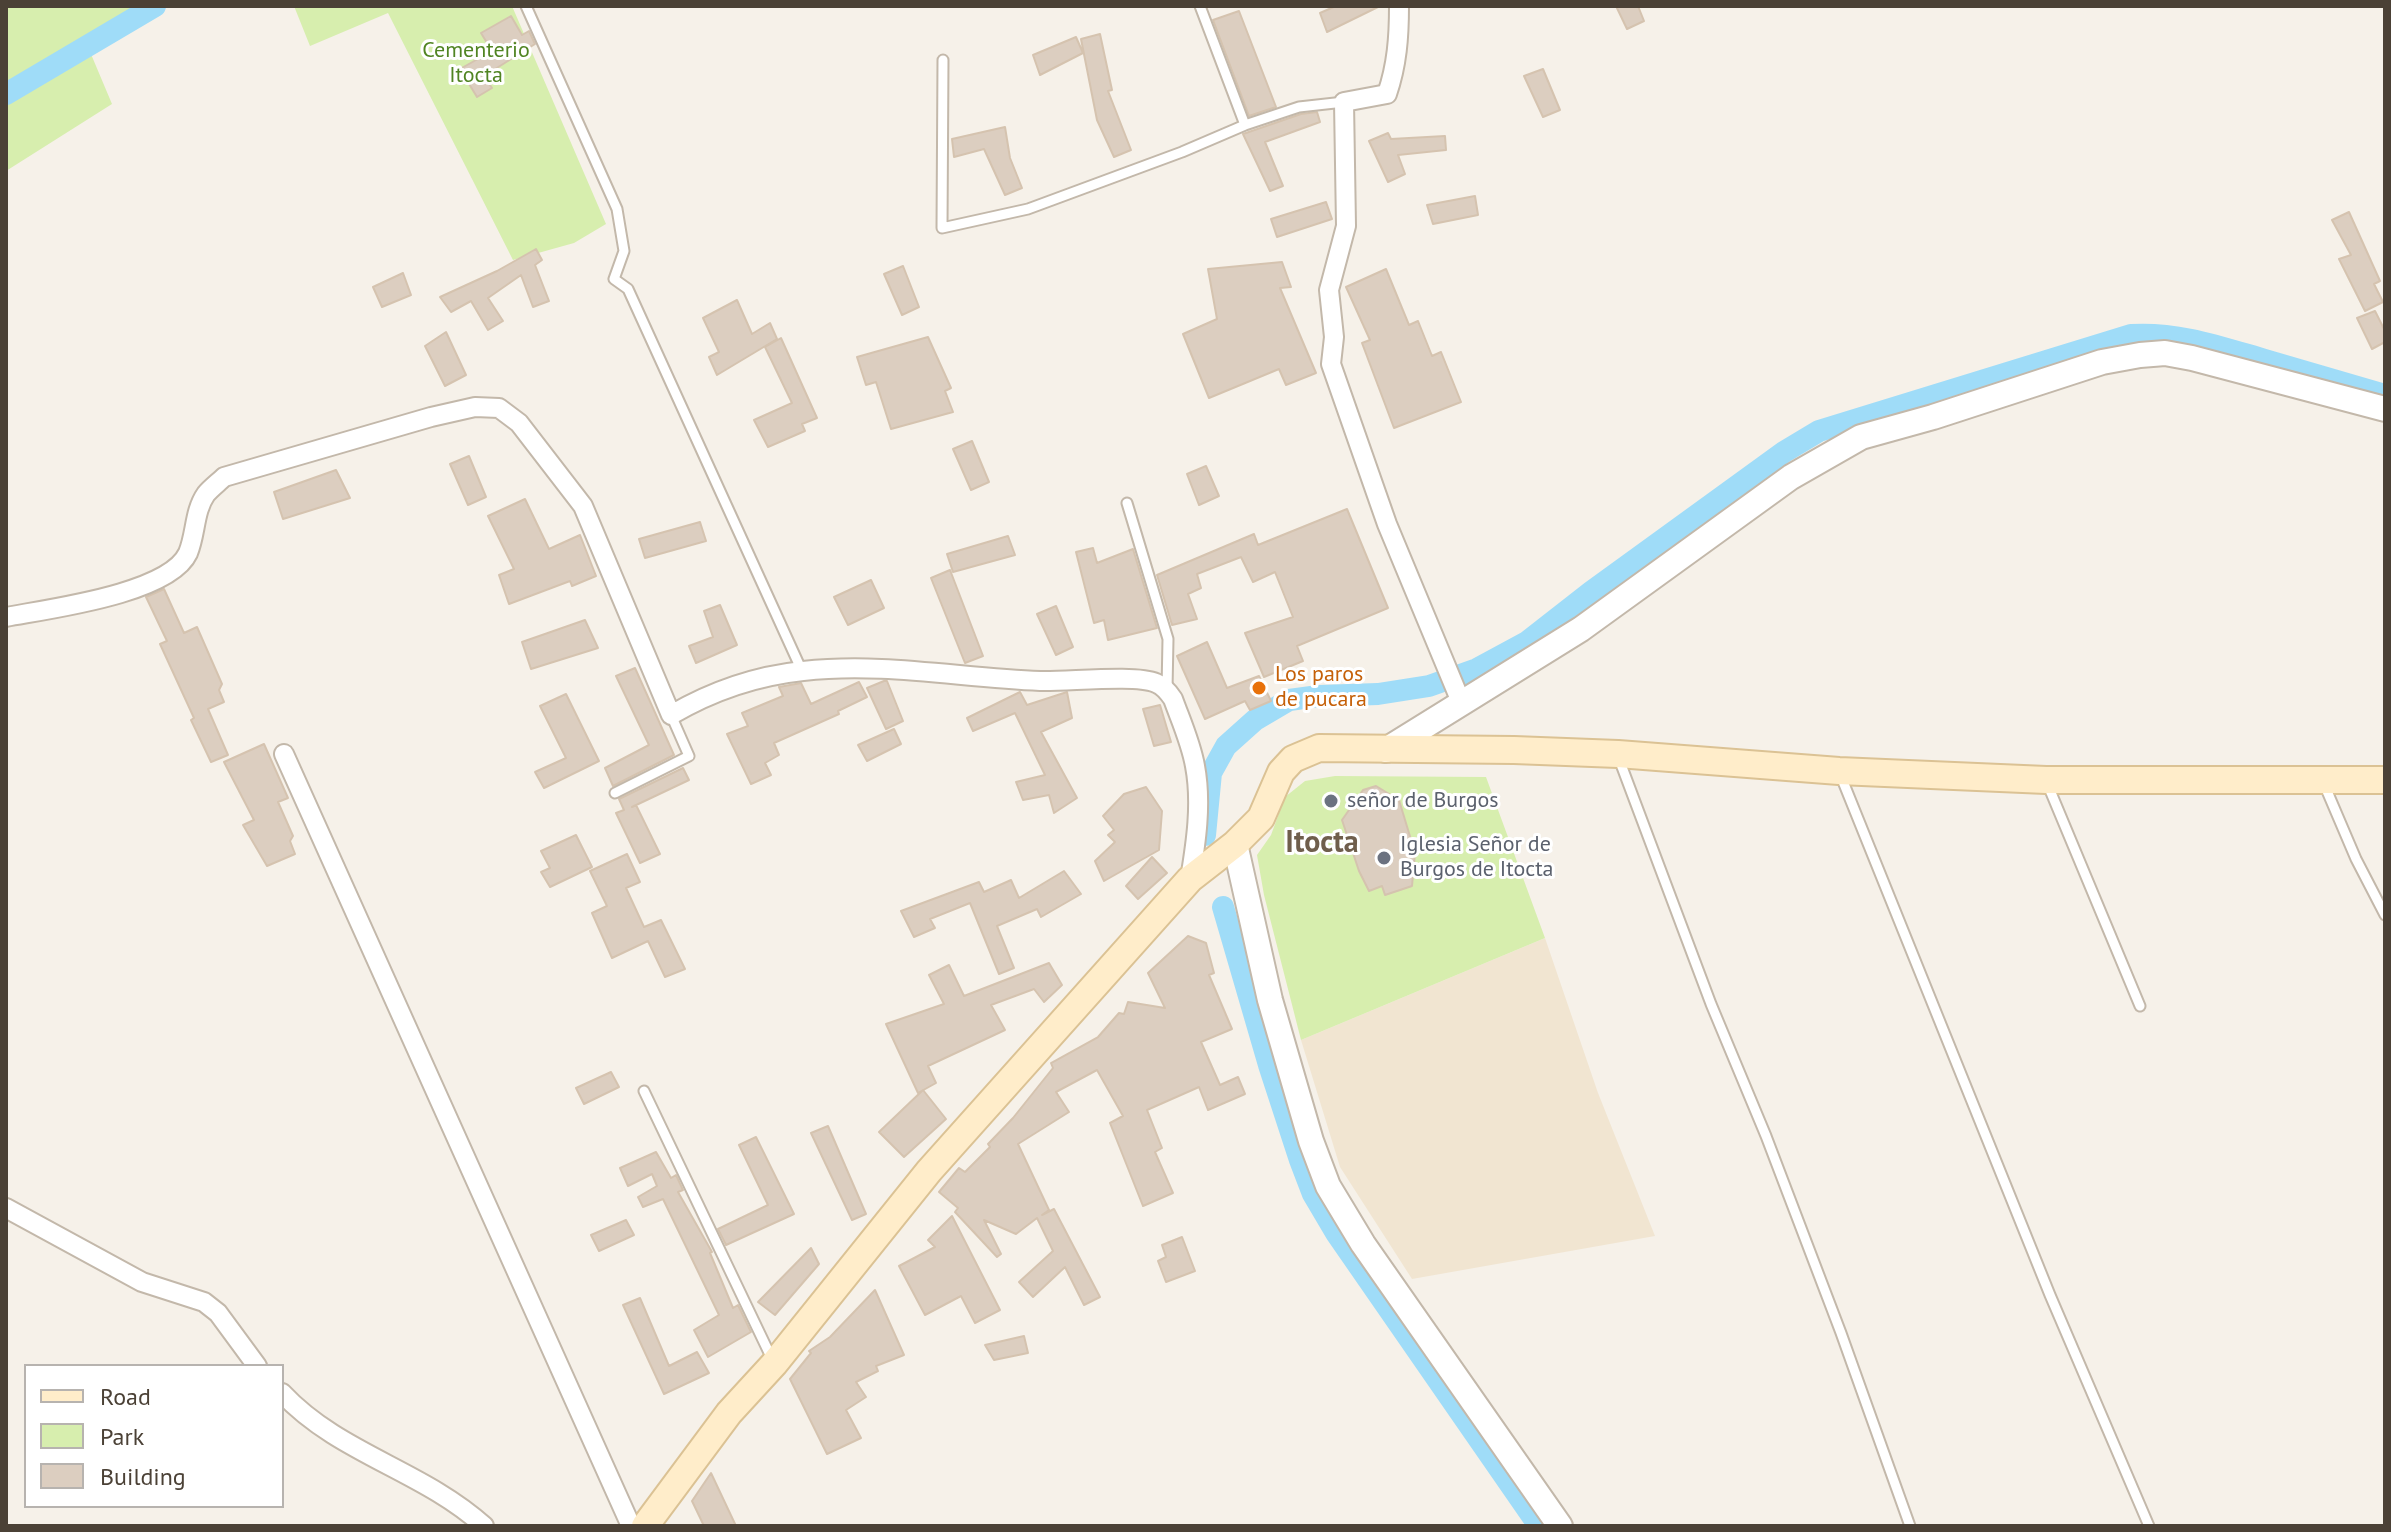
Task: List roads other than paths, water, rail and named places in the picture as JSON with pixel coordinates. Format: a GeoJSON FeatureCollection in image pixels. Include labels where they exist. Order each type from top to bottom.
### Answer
{"type":"FeatureCollection","features":[{"type":"Feature","properties":{"kind":"main road"},"geometry":{"type":"LineString","coordinates":[[645,1526],[729,1413],[774,1364],[929,1171],[1190,879],[1235,844],[1261,818],[1276,781],[1293,759],[1319,748],[1514,750],[1618,754],[1839,771],[2046,780],[2385,780]]}},
{"type":"Feature","properties":{"kind":"street"},"geometry":{"type":"LineString","coordinates":[[1399,6],[1395,69],[1387,94],[1344,102],[1346,226],[1329,290],[1334,337],[1331,364],[1387,524],[1459,697]]}},
{"type":"Feature","properties":{"kind":"street"},"geometry":{"type":"LineString","coordinates":[[1386,750],[1459,697],[1581,629],[1791,477],[1861,437],[2102,362],[2153,354],[2192,358],[2385,409]]}},
{"type":"Feature","properties":{"kind":"street"},"geometry":{"type":"LineString","coordinates":[[6,617],[93,600],[143,586],[169,573],[188,555],[196,518],[206,494],[224,477],[431,417],[475,407],[499,408],[519,423],[583,506],[671,715],[735,684],[802,671],[912,669],[1040,681],[1155,682],[1167,690],[1173,699],[1195,765],[1198,791],[1196,846],[1190,879]]}},
{"type":"Feature","properties":{"kind":"street"},"geometry":{"type":"LineString","coordinates":[[284,754],[631,1526]]}},
{"type":"Feature","properties":{"kind":"street"},"geometry":{"type":"LineString","coordinates":[[1235,844],[1270,1000],[1311,1141],[1328,1186],[1363,1244],[1560,1526]]}},
{"type":"Feature","properties":{"kind":"street"},"geometry":{"type":"LineString","coordinates":[[6,1208],[142,1282],[204,1302],[218,1313],[256,1364]]}},
{"type":"Feature","properties":{"kind":"street"},"geometry":{"type":"LineString","coordinates":[[284,1395],[332,1437],[443,1494],[484,1526]]}},
{"type":"Feature","properties":{"kind":"lane"},"geometry":{"type":"LineString","coordinates":[[526,6],[617,209],[624,251],[614,279],[628,289],[802,671]]}},
{"type":"Feature","properties":{"kind":"lane"},"geometry":{"type":"LineString","coordinates":[[1200,6],[1245,125]]}},
{"type":"Feature","properties":{"kind":"lane"},"geometry":{"type":"LineString","coordinates":[[943,60],[942,228],[1028,209],[1299,107],[1344,102]]}},
{"type":"Feature","properties":{"kind":"lane"},"geometry":{"type":"LineString","coordinates":[[1127,503],[1168,639],[1167,690]]}},
{"type":"Feature","properties":{"kind":"lane"},"geometry":{"type":"LineString","coordinates":[[615,793],[689,756],[671,715]]}},
{"type":"Feature","properties":{"kind":"lane"},"geometry":{"type":"LineString","coordinates":[[1618,754],[1711,1004],[1766,1136],[1841,1333],[1910,1526]]}},
{"type":"Feature","properties":{"kind":"lane"},"geometry":{"type":"LineString","coordinates":[[1839,771],[2044,1281],[2149,1526]]}},
{"type":"Feature","properties":{"kind":"lane"},"geometry":{"type":"LineString","coordinates":[[2046,780],[2140,1006]]}},
{"type":"Feature","properties":{"kind":"lane"},"geometry":{"type":"LineString","coordinates":[[2323,781],[2356,859],[2385,915]]}},
{"type":"Feature","properties":{"kind":"lane"},"geometry":{"type":"LineString","coordinates":[[644,1091],[774,1364]]}},
{"type":"Feature","properties":{"kind":"waterway"},"geometry":{"type":"LineString","coordinates":[[6,94],[155,6]]}},
{"type":"Feature","properties":{"kind":"waterway"},"geometry":{"type":"LineString","coordinates":[[1205,835],[1211,773],[1226,746],[1255,720],[1289,700],[1378,694],[1429,686],[1477,669],[1527,642],[1784,452],[1819,431],[2131,335],[2165,336],[2199,342],[2385,395]]}},
{"type":"Feature","properties":{"kind":"waterway"},"geometry":{"type":"LineString","coordinates":[[1223,907],[1269,1065],[1313,1194],[1336,1233],[1539,1526]]}},
{"type":"Feature","properties":{"kind":"place","name":"Los paros de pucara"},"geometry":{"type":"Point","coordinates":[1259,688]}},
{"type":"Feature","properties":{"kind":"place","name":"señor de Burgos"},"geometry":{"type":"Point","coordinates":[1331,801]}},
{"type":"Feature","properties":{"kind":"place","name":"Iglesia Señor de Burgos de Itocta"},"geometry":{"type":"Point","coordinates":[1384,858]}},
{"type":"Feature","properties":{"kind":"district","name":"Itocta"},"geometry":{"type":"Point","coordinates":[1322,843]}},
{"type":"Feature","properties":{"kind":"park label","name":"Cementerio Itocta"},"geometry":{"type":"Point","coordinates":[476,64]}}]}
